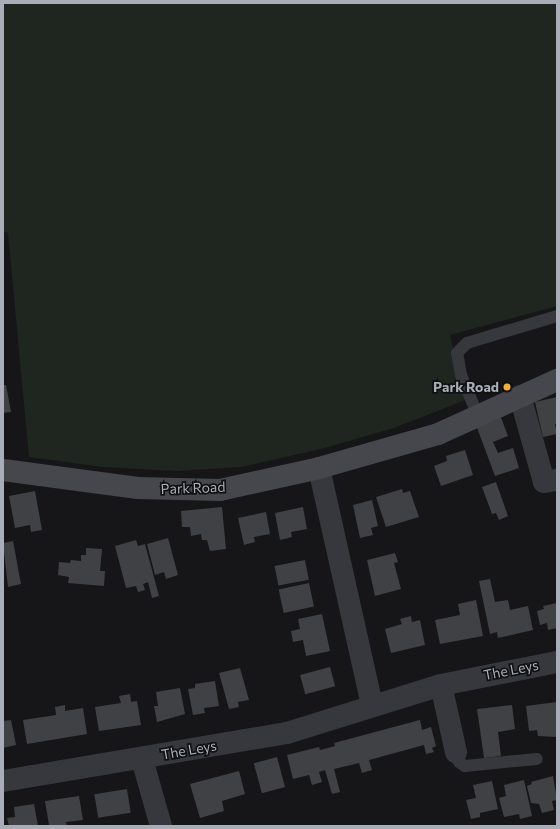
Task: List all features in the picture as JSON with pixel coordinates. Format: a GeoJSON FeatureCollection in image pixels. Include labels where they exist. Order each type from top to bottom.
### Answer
{"type":"FeatureCollection","features":[{"type":"Feature","properties":{"kind":"main road","name":"Park Road"},"geometry":{"type":"LineString","coordinates":[[3,470],[138,488],[181,491],[220,490],[319,468],[438,434],[557,380]]}},
{"type":"Feature","properties":{"kind":"street"},"geometry":{"type":"LineString","coordinates":[[520,396],[544,482],[557,480]]}},
{"type":"Feature","properties":{"kind":"street"},"geometry":{"type":"LineString","coordinates":[[319,468],[372,705]]}},
{"type":"Feature","properties":{"kind":"street","name":"The Leys"},"geometry":{"type":"LineString","coordinates":[[3,781],[142,759],[287,733],[372,705],[441,685],[557,662]]}},
{"type":"Feature","properties":{"kind":"street"},"geometry":{"type":"LineString","coordinates":[[441,685],[456,752]]}},
{"type":"Feature","properties":{"kind":"street"},"geometry":{"type":"LineString","coordinates":[[142,759],[161,826]]}},
{"type":"Feature","properties":{"kind":"lane"},"geometry":{"type":"LineString","coordinates":[[478,416],[461,375],[457,353],[467,343],[557,316]]}},
{"type":"Feature","properties":{"kind":"lane"},"geometry":{"type":"LineString","coordinates":[[456,752],[458,762],[465,766],[537,759]]}},
{"type":"Feature","properties":{"kind":"shaded area"},"geometry":{"type":"Polygon","coordinates":[[[3,3],[557,3],[557,306],[450,335],[465,400],[394,428],[321,449],[241,467],[177,471],[103,467],[29,457],[8,233],[3,231],[3,3]]]}},
{"type":"Feature","properties":{"kind":"building"},"geometry":{"type":"Polygon","coordinates":[[[3,385],[6,385],[11,412],[3,413],[3,385]]]}},
{"type":"Feature","properties":{"kind":"building"},"geometry":{"type":"Polygon","coordinates":[[[557,397],[557,424],[555,424],[557,434],[543,437],[535,402],[557,397]]]}},
{"type":"Feature","properties":{"kind":"building"},"geometry":{"type":"Polygon","coordinates":[[[500,415],[508,436],[493,442],[498,453],[513,448],[519,468],[495,476],[476,425],[500,415]]]}},
{"type":"Feature","properties":{"kind":"building"},"geometry":{"type":"Polygon","coordinates":[[[465,450],[473,475],[441,486],[434,466],[447,461],[446,456],[465,450]]]}},
{"type":"Feature","properties":{"kind":"building"},"geometry":{"type":"Polygon","coordinates":[[[496,482],[508,516],[499,520],[496,513],[492,514],[482,487],[496,482]]]}},
{"type":"Feature","properties":{"kind":"building"},"geometry":{"type":"Polygon","coordinates":[[[402,489],[403,493],[410,491],[419,517],[386,527],[376,497],[402,489]]]}},
{"type":"Feature","properties":{"kind":"building"},"geometry":{"type":"Polygon","coordinates":[[[35,491],[42,530],[31,532],[30,525],[15,528],[9,496],[35,491]]]}},
{"type":"Feature","properties":{"kind":"building"},"geometry":{"type":"Polygon","coordinates":[[[372,500],[378,526],[371,528],[373,535],[360,538],[353,505],[372,500]]]}},
{"type":"Feature","properties":{"kind":"building"},"geometry":{"type":"Polygon","coordinates":[[[222,507],[226,549],[210,551],[207,540],[202,540],[201,534],[191,536],[190,527],[182,527],[181,511],[222,507]]]}},
{"type":"Feature","properties":{"kind":"building"},"geometry":{"type":"Polygon","coordinates":[[[303,507],[307,529],[291,532],[292,537],[280,540],[275,513],[303,507]]]}},
{"type":"Feature","properties":{"kind":"building"},"geometry":{"type":"Polygon","coordinates":[[[266,512],[270,534],[254,537],[255,542],[244,545],[238,518],[266,512]]]}},
{"type":"Feature","properties":{"kind":"building"},"geometry":{"type":"Polygon","coordinates":[[[168,538],[178,575],[166,579],[164,572],[155,575],[147,544],[168,538]]]}},
{"type":"Feature","properties":{"kind":"building"},"geometry":{"type":"Polygon","coordinates":[[[136,540],[138,546],[145,544],[159,596],[152,598],[148,582],[143,584],[145,590],[138,592],[136,586],[126,588],[115,546],[136,540]]]}},
{"type":"Feature","properties":{"kind":"building"},"geometry":{"type":"Polygon","coordinates":[[[13,541],[21,584],[8,587],[3,543],[13,541]]]}},
{"type":"Feature","properties":{"kind":"building"},"geometry":{"type":"Polygon","coordinates":[[[86,548],[102,549],[100,571],[105,571],[104,586],[68,583],[69,577],[58,575],[59,562],[70,563],[71,560],[81,561],[81,555],[86,555],[86,548]]]}},
{"type":"Feature","properties":{"kind":"building"},"geometry":{"type":"Polygon","coordinates":[[[395,553],[398,562],[394,563],[401,589],[375,596],[367,560],[395,553]]]}},
{"type":"Feature","properties":{"kind":"building"},"geometry":{"type":"Polygon","coordinates":[[[305,560],[309,580],[278,586],[275,566],[305,560]]]}},
{"type":"Feature","properties":{"kind":"building"},"geometry":{"type":"Polygon","coordinates":[[[490,579],[495,602],[508,600],[510,610],[528,606],[533,630],[498,638],[497,632],[490,634],[479,581],[490,579]]]}},
{"type":"Feature","properties":{"kind":"building"},"geometry":{"type":"Polygon","coordinates":[[[309,583],[314,606],[284,613],[279,589],[309,583]]]}},
{"type":"Feature","properties":{"kind":"building"},"geometry":{"type":"Polygon","coordinates":[[[476,600],[483,636],[440,644],[435,620],[460,615],[458,604],[476,600]]]}},
{"type":"Feature","properties":{"kind":"building"},"geometry":{"type":"Polygon","coordinates":[[[557,603],[557,628],[548,630],[547,623],[540,625],[537,611],[544,609],[543,606],[557,603]]]}},
{"type":"Feature","properties":{"kind":"building"},"geometry":{"type":"Polygon","coordinates":[[[322,614],[330,651],[306,656],[303,640],[293,642],[291,631],[300,629],[298,619],[322,614]]]}},
{"type":"Feature","properties":{"kind":"building"},"geometry":{"type":"Polygon","coordinates":[[[411,616],[412,622],[420,620],[425,645],[391,653],[385,629],[402,624],[400,619],[411,616]]]}},
{"type":"Feature","properties":{"kind":"building"},"geometry":{"type":"Polygon","coordinates":[[[330,667],[335,686],[305,694],[300,675],[330,667]]]}},
{"type":"Feature","properties":{"kind":"building"},"geometry":{"type":"Polygon","coordinates":[[[240,668],[249,700],[238,702],[239,707],[229,709],[219,673],[240,668]]]}},
{"type":"Feature","properties":{"kind":"building"},"geometry":{"type":"Polygon","coordinates":[[[215,681],[219,706],[204,708],[205,713],[193,715],[188,689],[195,688],[195,684],[215,681]]]}},
{"type":"Feature","properties":{"kind":"building"},"geometry":{"type":"Polygon","coordinates":[[[180,688],[185,714],[157,722],[154,706],[158,706],[156,692],[180,688]]]}},
{"type":"Feature","properties":{"kind":"building"},"geometry":{"type":"Polygon","coordinates":[[[130,694],[131,702],[137,701],[141,725],[99,731],[95,707],[121,703],[119,696],[130,694]]]}},
{"type":"Feature","properties":{"kind":"building"},"geometry":{"type":"Polygon","coordinates":[[[557,702],[557,737],[538,736],[537,730],[529,731],[526,706],[557,702]]]}},
{"type":"Feature","properties":{"kind":"building"},"geometry":{"type":"Polygon","coordinates":[[[65,705],[65,711],[83,708],[87,734],[27,744],[23,720],[56,715],[55,707],[65,705]]]}},
{"type":"Feature","properties":{"kind":"building"},"geometry":{"type":"Polygon","coordinates":[[[512,705],[515,729],[498,732],[501,756],[484,758],[477,709],[512,705]]]}},
{"type":"Feature","properties":{"kind":"building"},"geometry":{"type":"Polygon","coordinates":[[[11,720],[16,745],[3,748],[3,721],[11,720]]]}},
{"type":"Feature","properties":{"kind":"building"},"geometry":{"type":"Polygon","coordinates":[[[420,720],[422,730],[431,727],[436,746],[432,748],[434,752],[426,754],[424,745],[369,760],[372,770],[362,773],[359,763],[334,769],[340,792],[332,794],[325,770],[319,772],[322,782],[312,785],[309,775],[293,779],[287,755],[319,747],[320,750],[335,746],[334,743],[420,720]]]}},
{"type":"Feature","properties":{"kind":"building"},"geometry":{"type":"Polygon","coordinates":[[[277,757],[285,787],[262,793],[254,763],[277,757]]]}},
{"type":"Feature","properties":{"kind":"building"},"geometry":{"type":"Polygon","coordinates":[[[239,771],[245,794],[222,801],[224,811],[200,818],[190,784],[239,771]]]}},
{"type":"Feature","properties":{"kind":"building"},"geometry":{"type":"Polygon","coordinates":[[[553,776],[557,800],[552,801],[554,810],[542,813],[539,804],[531,803],[527,786],[532,784],[531,782],[553,776]]]}},
{"type":"Feature","properties":{"kind":"building"},"geometry":{"type":"Polygon","coordinates":[[[524,780],[532,816],[520,819],[519,814],[504,817],[499,798],[506,796],[504,785],[524,780]]]}},
{"type":"Feature","properties":{"kind":"building"},"geometry":{"type":"Polygon","coordinates":[[[492,781],[498,809],[480,813],[480,817],[471,819],[466,800],[476,798],[473,785],[492,781]]]}},
{"type":"Feature","properties":{"kind":"building"},"geometry":{"type":"Polygon","coordinates":[[[127,789],[131,813],[98,818],[94,794],[127,789]]]}},
{"type":"Feature","properties":{"kind":"building"},"geometry":{"type":"Polygon","coordinates":[[[79,796],[83,820],[66,822],[67,826],[49,825],[45,801],[79,796]]]}},
{"type":"Feature","properties":{"kind":"building"},"geometry":{"type":"Polygon","coordinates":[[[34,804],[38,826],[9,826],[7,818],[15,817],[14,807],[34,804]]]}},
{"type":"Feature","properties":{"kind":"place","name":"Park Road"},"geometry":{"type":"Point","coordinates":[507,387]}}]}
